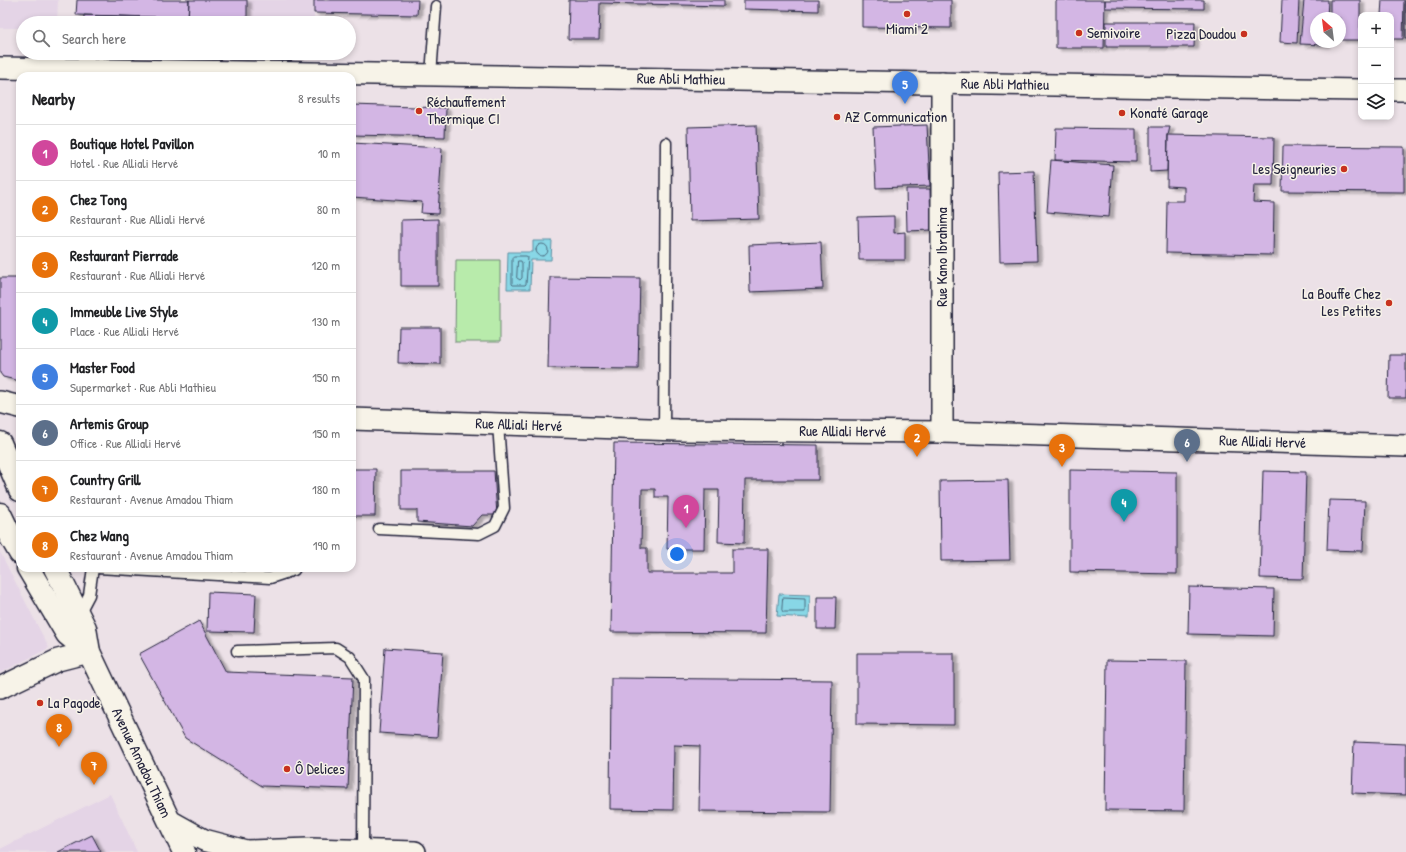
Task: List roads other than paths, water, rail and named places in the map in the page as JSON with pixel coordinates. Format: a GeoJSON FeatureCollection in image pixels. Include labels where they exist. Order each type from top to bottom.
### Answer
{"type":"FeatureCollection","features":[{"type":"Feature","properties":{"kind":"main road"},"geometry":{"type":"LineString","coordinates":[[0,443],[16,481]]}},
{"type":"Feature","properties":{"kind":"main road"},"geometry":{"type":"LineString","coordinates":[[0,514],[16,546]]}},
{"type":"Feature","properties":{"kind":"main road"},"geometry":{"type":"LineString","coordinates":[[0,520],[16,546]]}},
{"type":"Feature","properties":{"kind":"main road","name":"Avenue Amadou Thiam"},"geometry":{"type":"LineString","coordinates":[[30,572],[67,634],[89,652]]}},
{"type":"Feature","properties":{"kind":"main road","name":"Avenue Amadou Thiam"},"geometry":{"type":"LineString","coordinates":[[57,572],[86,628],[89,652],[184,852]]}},
{"type":"Feature","properties":{"kind":"street","name":"Rue Abli Mathieu"},"geometry":{"type":"LineString","coordinates":[[0,68],[57,72]]}},
{"type":"Feature","properties":{"kind":"street","name":"Rue Abli Mathieu"},"geometry":{"type":"LineString","coordinates":[[356,75],[1358,90]]}},
{"type":"Feature","properties":{"kind":"street","name":"Rue Kano Ibrahima"},"geometry":{"type":"LineString","coordinates":[[942,83],[942,432]]}},
{"type":"Feature","properties":{"kind":"street"},"geometry":{"type":"LineString","coordinates":[[1394,90],[1406,90]]}},
{"type":"Feature","properties":{"kind":"street"},"geometry":{"type":"LineString","coordinates":[[0,402],[16,406]]}},
{"type":"Feature","properties":{"kind":"street","name":"Rue Alliali Hervé"},"geometry":{"type":"LineString","coordinates":[[356,420],[664,429],[942,432],[1406,446]]}},
{"type":"Feature","properties":{"kind":"street"},"geometry":{"type":"LineString","coordinates":[[0,688],[58,660],[89,652]]}},
{"type":"Feature","properties":{"kind":"street"},"geometry":{"type":"LineString","coordinates":[[170,821],[204,840],[246,851],[415,852]]}},
{"type":"Feature","properties":{"kind":"lane"},"geometry":{"type":"LineString","coordinates":[[432,75],[436,6]]}},
{"type":"Feature","properties":{"kind":"lane"},"geometry":{"type":"LineString","coordinates":[[664,429],[666,143]]}},
{"type":"Feature","properties":{"kind":"lane"},"geometry":{"type":"LineString","coordinates":[[379,529],[478,534],[495,526],[504,508],[498,424]]}},
{"type":"Feature","properties":{"kind":"lane"},"geometry":{"type":"LineString","coordinates":[[79,614],[89,595],[92,572]]}},
{"type":"Feature","properties":{"kind":"lane"},"geometry":{"type":"LineString","coordinates":[[167,572],[270,578],[288,572]]}},
{"type":"Feature","properties":{"kind":"lane"},"geometry":{"type":"LineString","coordinates":[[237,651],[336,648],[350,657],[364,679],[363,851]]}},
{"type":"Feature","properties":{"kind":"water"},"geometry":{"type":"Polygon","coordinates":[[[533,241],[552,241],[551,260],[531,260],[530,289],[507,289],[508,252],[533,252],[533,241]]]}},
{"type":"Feature","properties":{"kind":"water"},"geometry":{"type":"Polygon","coordinates":[[[779,594],[810,595],[809,618],[777,616],[779,594]]]}},
{"type":"Feature","properties":{"kind":"place","name":"Miami 2"},"geometry":{"type":"Point","coordinates":[907,14]}},
{"type":"Feature","properties":{"kind":"place","name":"Semivoire"},"geometry":{"type":"Point","coordinates":[1079,33]}},
{"type":"Feature","properties":{"kind":"place","name":"Pizza Doudou"},"geometry":{"type":"Point","coordinates":[1244,34]}},
{"type":"Feature","properties":{"kind":"place","name":"Master Food"},"geometry":{"type":"Point","coordinates":[905,104]}},
{"type":"Feature","properties":{"kind":"place","name":"Réchauffement Thermique CI"},"geometry":{"type":"Point","coordinates":[419,111]}},
{"type":"Feature","properties":{"kind":"place","name":"Konaté Garage"},"geometry":{"type":"Point","coordinates":[1122,113]}},
{"type":"Feature","properties":{"kind":"place","name":"AZ Communication"},"geometry":{"type":"Point","coordinates":[837,117]}},
{"type":"Feature","properties":{"kind":"place","name":"Les Seigneuries"},"geometry":{"type":"Point","coordinates":[1344,169]}},
{"type":"Feature","properties":{"kind":"place","name":"La Bouffe Chez Les Petites"},"geometry":{"type":"Point","coordinates":[1389,303]}},
{"type":"Feature","properties":{"kind":"place","name":"Chez Tong"},"geometry":{"type":"Point","coordinates":[917,457]}},
{"type":"Feature","properties":{"kind":"place","name":"Artemis Group"},"geometry":{"type":"Point","coordinates":[1187,462]}},
{"type":"Feature","properties":{"kind":"place","name":"Restaurant Pierrade"},"geometry":{"type":"Point","coordinates":[1062,467]}},
{"type":"Feature","properties":{"kind":"place","name":"Immeuble Live Style"},"geometry":{"type":"Point","coordinates":[1124,522]}},
{"type":"Feature","properties":{"kind":"place","name":"Boutique Hotel Pavillon"},"geometry":{"type":"Point","coordinates":[686,528]}},
{"type":"Feature","properties":{"kind":"place","name":"La Pagode"},"geometry":{"type":"Point","coordinates":[40,703]}},
{"type":"Feature","properties":{"kind":"place","name":"Chez Wang"},"geometry":{"type":"Point","coordinates":[59,747]}},
{"type":"Feature","properties":{"kind":"place","name":"Ô Delices"},"geometry":{"type":"Point","coordinates":[287,769]}},
{"type":"Feature","properties":{"kind":"place","name":"Country Grill"},"geometry":{"type":"Point","coordinates":[94,785]}}]}
